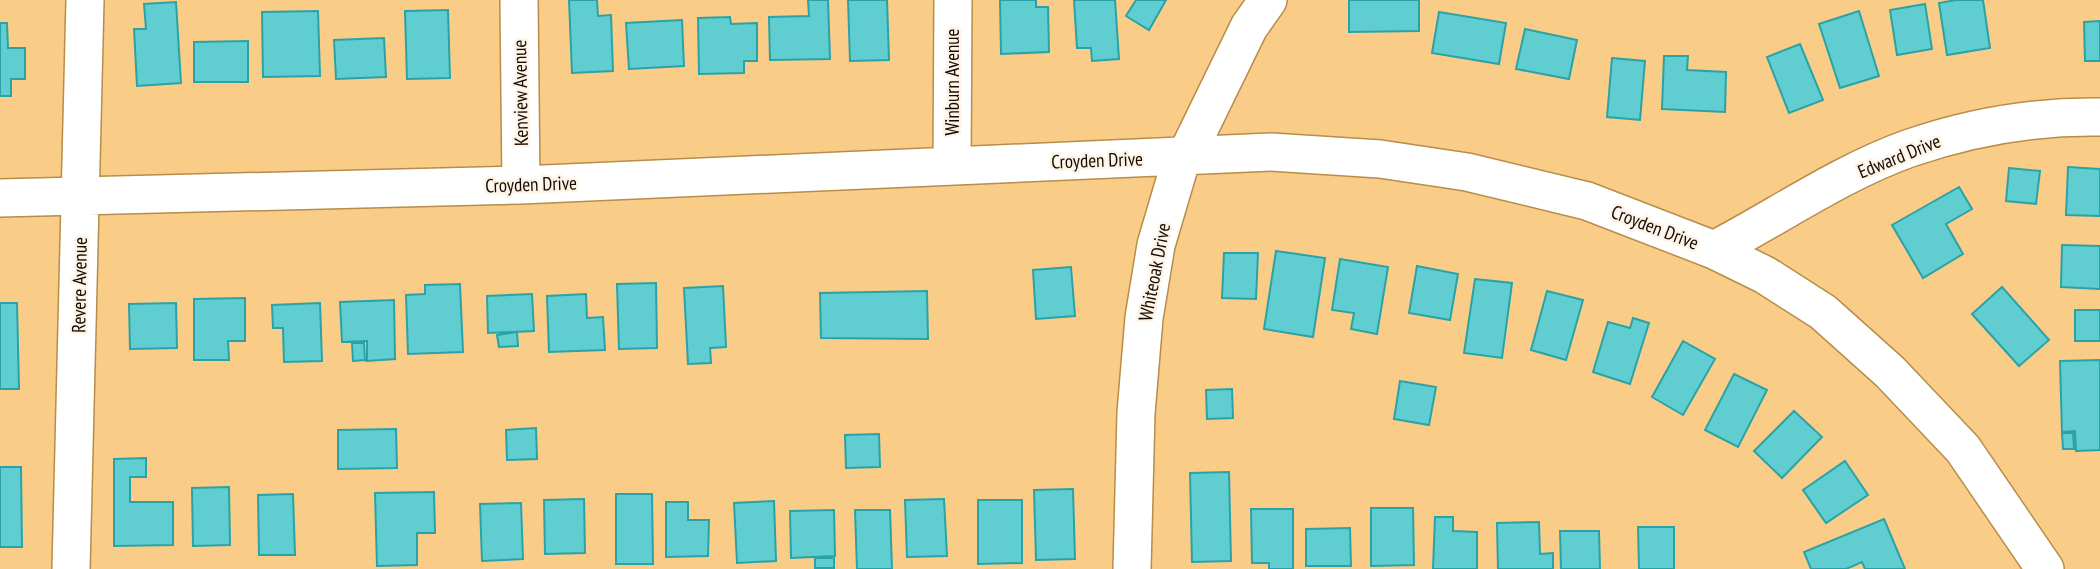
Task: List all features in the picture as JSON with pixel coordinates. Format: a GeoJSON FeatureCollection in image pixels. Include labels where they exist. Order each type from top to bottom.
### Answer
{"type":"FeatureCollection","features":[{"type":"Feature","properties":{"kind":"street","name":"Revere Avenue"},"geometry":{"type":"LineString","coordinates":[[71,569],[85,0]]}},
{"type":"Feature","properties":{"kind":"street","name":"Kenview Avenue"},"geometry":{"type":"LineString","coordinates":[[519,0],[521,185]]}},
{"type":"Feature","properties":{"kind":"street","name":"Winburn Avenue"},"geometry":{"type":"LineString","coordinates":[[952,164],[953,0]]}},
{"type":"Feature","properties":{"kind":"street","name":"Whiteoak Drive"},"geometry":{"type":"LineString","coordinates":[[1132,569],[1136,413],[1143,317],[1154,253],[1182,157],[1190,148],[1249,27],[1268,0]]}},
{"type":"Feature","properties":{"kind":"street","name":"Edward Drive"},"geometry":{"type":"LineString","coordinates":[[1714,250],[1843,179],[1908,149],[1969,130],[2039,118],[2100,117]]}},
{"type":"Feature","properties":{"kind":"street","name":"Croyden Drive"},"geometry":{"type":"LineString","coordinates":[[0,198],[521,185],[1271,152],[1380,159],[1467,172],[1587,201],[1714,250],[1765,275],[1824,313],[1890,372],[1963,449],[2045,569]]}},
{"type":"Feature","properties":{"kind":"building"},"geometry":{"type":"Polygon","coordinates":[[[569,0],[597,0],[598,16],[611,15],[613,71],[572,73],[569,0]]]}},
{"type":"Feature","properties":{"kind":"building"},"geometry":{"type":"Polygon","coordinates":[[[808,0],[828,0],[830,59],[770,60],[769,17],[809,16],[808,0]]]}},
{"type":"Feature","properties":{"kind":"building"},"geometry":{"type":"Polygon","coordinates":[[[848,0],[887,0],[889,60],[850,61],[848,0]]]}},
{"type":"Feature","properties":{"kind":"building"},"geometry":{"type":"Polygon","coordinates":[[[1000,0],[1036,0],[1036,7],[1048,7],[1049,52],[1001,54],[1000,0]]]}},
{"type":"Feature","properties":{"kind":"building"},"geometry":{"type":"Polygon","coordinates":[[[1074,0],[1115,0],[1119,59],[1092,61],[1091,48],[1077,48],[1074,0]]]}},
{"type":"Feature","properties":{"kind":"building"},"geometry":{"type":"Polygon","coordinates":[[[1136,0],[1166,0],[1149,30],[1126,16],[1136,0]]]}},
{"type":"Feature","properties":{"kind":"building"},"geometry":{"type":"Polygon","coordinates":[[[1349,0],[1419,0],[1419,31],[1349,32],[1349,0]]]}},
{"type":"Feature","properties":{"kind":"building"},"geometry":{"type":"Polygon","coordinates":[[[1983,0],[1990,48],[1947,55],[1939,3],[1983,0]]]}},
{"type":"Feature","properties":{"kind":"building"},"geometry":{"type":"Polygon","coordinates":[[[176,2],[181,83],[137,86],[134,29],[146,29],[144,4],[176,2]]]}},
{"type":"Feature","properties":{"kind":"building"},"geometry":{"type":"Polygon","coordinates":[[[1925,4],[1932,49],[1897,55],[1890,10],[1925,4]]]}},
{"type":"Feature","properties":{"kind":"building"},"geometry":{"type":"Polygon","coordinates":[[[448,10],[450,78],[407,79],[405,11],[448,10]]]}},
{"type":"Feature","properties":{"kind":"building"},"geometry":{"type":"Polygon","coordinates":[[[318,11],[320,76],[263,77],[262,12],[318,11]]]}},
{"type":"Feature","properties":{"kind":"building"},"geometry":{"type":"Polygon","coordinates":[[[1859,11],[1879,76],[1840,88],[1819,24],[1859,11]]]}},
{"type":"Feature","properties":{"kind":"building"},"geometry":{"type":"Polygon","coordinates":[[[1439,12],[1506,23],[1499,64],[1432,53],[1439,12]]]}},
{"type":"Feature","properties":{"kind":"building"},"geometry":{"type":"Polygon","coordinates":[[[730,17],[731,24],[757,23],[757,61],[744,61],[744,73],[699,74],[698,18],[730,17]]]}},
{"type":"Feature","properties":{"kind":"building"},"geometry":{"type":"Polygon","coordinates":[[[682,20],[684,66],[629,69],[626,23],[682,20]]]}},
{"type":"Feature","properties":{"kind":"building"},"geometry":{"type":"Polygon","coordinates":[[[2100,21],[2100,61],[2085,61],[2084,22],[2100,21]]]}},
{"type":"Feature","properties":{"kind":"building"},"geometry":{"type":"Polygon","coordinates":[[[0,23],[7,23],[8,48],[25,48],[25,79],[11,79],[11,96],[0,96],[0,23]]]}},
{"type":"Feature","properties":{"kind":"building"},"geometry":{"type":"Polygon","coordinates":[[[1525,29],[1577,40],[1569,79],[1516,69],[1525,29]]]}},
{"type":"Feature","properties":{"kind":"building"},"geometry":{"type":"Polygon","coordinates":[[[384,38],[386,77],[336,79],[334,40],[384,38]]]}},
{"type":"Feature","properties":{"kind":"building"},"geometry":{"type":"Polygon","coordinates":[[[248,41],[248,82],[194,82],[194,42],[248,41]]]}},
{"type":"Feature","properties":{"kind":"building"},"geometry":{"type":"Polygon","coordinates":[[[1800,44],[1823,100],[1789,113],[1767,57],[1800,44]]]}},
{"type":"Feature","properties":{"kind":"building"},"geometry":{"type":"Polygon","coordinates":[[[1664,56],[1688,56],[1687,70],[1726,72],[1725,112],[1662,109],[1664,56]]]}},
{"type":"Feature","properties":{"kind":"building"},"geometry":{"type":"Polygon","coordinates":[[[1612,58],[1645,61],[1640,120],[1607,117],[1612,58]]]}},
{"type":"Feature","properties":{"kind":"building"},"geometry":{"type":"Polygon","coordinates":[[[2068,167],[2100,169],[2100,216],[2066,215],[2068,167]]]}},
{"type":"Feature","properties":{"kind":"building"},"geometry":{"type":"Polygon","coordinates":[[[2009,168],[2040,171],[2036,204],[2006,201],[2009,168]]]}},
{"type":"Feature","properties":{"kind":"building"},"geometry":{"type":"Polygon","coordinates":[[[1959,187],[1972,209],[1946,224],[1963,254],[1923,278],[1892,225],[1959,187]]]}},
{"type":"Feature","properties":{"kind":"building"},"geometry":{"type":"Polygon","coordinates":[[[2062,245],[2100,246],[2100,289],[2061,287],[2062,245]]]}},
{"type":"Feature","properties":{"kind":"building"},"geometry":{"type":"Polygon","coordinates":[[[1276,251],[1325,258],[1313,337],[1264,329],[1276,251]]]}},
{"type":"Feature","properties":{"kind":"building"},"geometry":{"type":"Polygon","coordinates":[[[1224,253],[1258,253],[1256,299],[1222,298],[1224,253]]]}},
{"type":"Feature","properties":{"kind":"building"},"geometry":{"type":"Polygon","coordinates":[[[1340,259],[1388,267],[1377,334],[1351,329],[1354,313],[1332,310],[1340,259]]]}},
{"type":"Feature","properties":{"kind":"building"},"geometry":{"type":"Polygon","coordinates":[[[1417,266],[1458,274],[1450,320],[1409,313],[1417,266]]]}},
{"type":"Feature","properties":{"kind":"building"},"geometry":{"type":"Polygon","coordinates":[[[1071,267],[1075,316],[1036,319],[1033,270],[1071,267]]]}},
{"type":"Feature","properties":{"kind":"building"},"geometry":{"type":"Polygon","coordinates":[[[1475,279],[1512,283],[1502,358],[1464,353],[1475,279]]]}},
{"type":"Feature","properties":{"kind":"building"},"geometry":{"type":"Polygon","coordinates":[[[656,283],[657,348],[619,349],[617,284],[656,283]]]}},
{"type":"Feature","properties":{"kind":"building"},"geometry":{"type":"Polygon","coordinates":[[[460,284],[463,352],[408,354],[406,295],[425,294],[425,285],[460,284]]]}},
{"type":"Feature","properties":{"kind":"building"},"geometry":{"type":"Polygon","coordinates":[[[723,286],[726,347],[710,348],[711,363],[688,364],[684,288],[723,286]]]}},
{"type":"Feature","properties":{"kind":"building"},"geometry":{"type":"Polygon","coordinates":[[[2002,287],[2049,340],[2019,366],[1972,314],[2002,287]]]}},
{"type":"Feature","properties":{"kind":"building"},"geometry":{"type":"Polygon","coordinates":[[[927,291],[928,339],[821,338],[820,293],[927,291]]]}},
{"type":"Feature","properties":{"kind":"building"},"geometry":{"type":"Polygon","coordinates":[[[1547,291],[1583,300],[1566,360],[1531,350],[1547,291]]]}},
{"type":"Feature","properties":{"kind":"building"},"geometry":{"type":"Polygon","coordinates":[[[532,294],[534,331],[488,333],[487,296],[532,294]]]}},
{"type":"Feature","properties":{"kind":"building"},"geometry":{"type":"Polygon","coordinates":[[[586,294],[587,318],[603,317],[605,350],[549,352],[547,296],[586,294]]]}},
{"type":"Feature","properties":{"kind":"building"},"geometry":{"type":"Polygon","coordinates":[[[245,298],[245,341],[228,341],[229,360],[194,360],[194,299],[245,298]]]}},
{"type":"Feature","properties":{"kind":"building"},"geometry":{"type":"Polygon","coordinates":[[[394,300],[395,359],[367,361],[367,341],[342,342],[340,302],[394,300]]]}},
{"type":"Feature","properties":{"kind":"building"},"geometry":{"type":"Polygon","coordinates":[[[0,303],[17,303],[19,389],[0,389],[0,303]]]}},
{"type":"Feature","properties":{"kind":"building"},"geometry":{"type":"Polygon","coordinates":[[[176,303],[177,348],[130,349],[129,304],[176,303]]]}},
{"type":"Feature","properties":{"kind":"building"},"geometry":{"type":"Polygon","coordinates":[[[320,303],[322,361],[284,362],[283,328],[273,328],[272,305],[320,303]]]}},
{"type":"Feature","properties":{"kind":"building"},"geometry":{"type":"Polygon","coordinates":[[[2075,310],[2100,310],[2100,341],[2075,341],[2075,310]]]}},
{"type":"Feature","properties":{"kind":"building"},"geometry":{"type":"Polygon","coordinates":[[[1633,318],[1649,323],[1630,384],[1593,372],[1608,322],[1630,328],[1633,318]]]}},
{"type":"Feature","properties":{"kind":"building"},"geometry":{"type":"Polygon","coordinates":[[[517,332],[518,346],[499,347],[497,335],[517,332]]]}},
{"type":"Feature","properties":{"kind":"building"},"geometry":{"type":"Polygon","coordinates":[[[1683,341],[1715,359],[1683,415],[1652,397],[1683,341]]]}},
{"type":"Feature","properties":{"kind":"building"},"geometry":{"type":"Polygon","coordinates":[[[352,343],[364,343],[365,360],[353,361],[352,343]]]}},
{"type":"Feature","properties":{"kind":"building"},"geometry":{"type":"Polygon","coordinates":[[[2100,360],[2100,450],[2076,451],[2075,431],[2062,432],[2060,361],[2100,360]]]}},
{"type":"Feature","properties":{"kind":"building"},"geometry":{"type":"Polygon","coordinates":[[[1734,374],[1767,390],[1738,447],[1705,430],[1734,374]]]}},
{"type":"Feature","properties":{"kind":"building"},"geometry":{"type":"Polygon","coordinates":[[[1400,381],[1436,387],[1429,425],[1394,419],[1400,381]]]}},
{"type":"Feature","properties":{"kind":"building"},"geometry":{"type":"Polygon","coordinates":[[[1232,389],[1233,418],[1207,419],[1206,390],[1232,389]]]}},
{"type":"Feature","properties":{"kind":"building"},"geometry":{"type":"Polygon","coordinates":[[[1794,411],[1822,437],[1782,478],[1754,451],[1794,411]]]}},
{"type":"Feature","properties":{"kind":"building"},"geometry":{"type":"Polygon","coordinates":[[[536,428],[537,459],[507,460],[506,430],[536,428]]]}},
{"type":"Feature","properties":{"kind":"building"},"geometry":{"type":"Polygon","coordinates":[[[396,429],[397,468],[338,469],[338,430],[396,429]]]}},
{"type":"Feature","properties":{"kind":"building"},"geometry":{"type":"Polygon","coordinates":[[[2062,433],[2073,433],[2074,449],[2063,449],[2062,433]]]}},
{"type":"Feature","properties":{"kind":"building"},"geometry":{"type":"Polygon","coordinates":[[[879,434],[880,467],[846,468],[845,435],[879,434]]]}},
{"type":"Feature","properties":{"kind":"building"},"geometry":{"type":"Polygon","coordinates":[[[146,458],[146,477],[130,477],[130,502],[173,502],[173,545],[114,546],[114,459],[146,458]]]}},
{"type":"Feature","properties":{"kind":"building"},"geometry":{"type":"Polygon","coordinates":[[[1845,461],[1868,495],[1826,523],[1803,490],[1845,461]]]}},
{"type":"Feature","properties":{"kind":"building"},"geometry":{"type":"Polygon","coordinates":[[[0,467],[21,467],[22,547],[0,547],[0,467]]]}},
{"type":"Feature","properties":{"kind":"building"},"geometry":{"type":"Polygon","coordinates":[[[1229,472],[1231,561],[1192,562],[1190,473],[1229,472]]]}},
{"type":"Feature","properties":{"kind":"building"},"geometry":{"type":"Polygon","coordinates":[[[229,487],[230,545],[193,546],[192,488],[229,487]]]}},
{"type":"Feature","properties":{"kind":"building"},"geometry":{"type":"Polygon","coordinates":[[[1073,489],[1075,559],[1036,560],[1034,490],[1073,489]]]}},
{"type":"Feature","properties":{"kind":"building"},"geometry":{"type":"Polygon","coordinates":[[[434,492],[435,533],[417,533],[417,565],[377,566],[375,493],[434,492]]]}},
{"type":"Feature","properties":{"kind":"building"},"geometry":{"type":"Polygon","coordinates":[[[293,494],[295,555],[259,555],[258,495],[293,494]]]}},
{"type":"Feature","properties":{"kind":"building"},"geometry":{"type":"Polygon","coordinates":[[[616,494],[652,494],[653,564],[616,564],[616,494]]]}},
{"type":"Feature","properties":{"kind":"building"},"geometry":{"type":"Polygon","coordinates":[[[584,499],[585,553],[545,554],[544,500],[584,499]]]}},
{"type":"Feature","properties":{"kind":"building"},"geometry":{"type":"Polygon","coordinates":[[[944,499],[947,556],[907,557],[905,500],[944,499]]]}},
{"type":"Feature","properties":{"kind":"building"},"geometry":{"type":"Polygon","coordinates":[[[978,500],[1022,500],[1022,563],[978,564],[978,500]]]}},
{"type":"Feature","properties":{"kind":"building"},"geometry":{"type":"Polygon","coordinates":[[[774,501],[776,561],[737,563],[734,503],[774,501]]]}},
{"type":"Feature","properties":{"kind":"building"},"geometry":{"type":"Polygon","coordinates":[[[666,502],[688,502],[688,520],[709,520],[708,556],[666,557],[666,502]]]}},
{"type":"Feature","properties":{"kind":"building"},"geometry":{"type":"Polygon","coordinates":[[[521,503],[523,559],[482,561],[480,504],[521,503]]]}},
{"type":"Feature","properties":{"kind":"building"},"geometry":{"type":"Polygon","coordinates":[[[1371,508],[1413,508],[1414,565],[1371,566],[1371,508]]]}},
{"type":"Feature","properties":{"kind":"building"},"geometry":{"type":"Polygon","coordinates":[[[1251,509],[1293,509],[1293,569],[1269,569],[1269,563],[1252,563],[1251,509]]]}},
{"type":"Feature","properties":{"kind":"building"},"geometry":{"type":"Polygon","coordinates":[[[834,510],[835,556],[791,558],[790,511],[834,510]]]}},
{"type":"Feature","properties":{"kind":"building"},"geometry":{"type":"Polygon","coordinates":[[[855,510],[890,510],[892,569],[857,569],[855,510]]]}},
{"type":"Feature","properties":{"kind":"building"},"geometry":{"type":"Polygon","coordinates":[[[1435,517],[1453,517],[1453,531],[1477,532],[1477,569],[1433,569],[1435,517]]]}},
{"type":"Feature","properties":{"kind":"building"},"geometry":{"type":"Polygon","coordinates":[[[1884,519],[1905,569],[1865,569],[1862,562],[1846,569],[1811,569],[1804,552],[1884,519]]]}},
{"type":"Feature","properties":{"kind":"building"},"geometry":{"type":"Polygon","coordinates":[[[1539,522],[1540,554],[1553,553],[1553,569],[1498,569],[1497,523],[1539,522]]]}},
{"type":"Feature","properties":{"kind":"building"},"geometry":{"type":"Polygon","coordinates":[[[1638,527],[1674,527],[1674,569],[1639,569],[1638,527]]]}},
{"type":"Feature","properties":{"kind":"building"},"geometry":{"type":"Polygon","coordinates":[[[1350,528],[1351,566],[1306,566],[1306,529],[1350,528]]]}},
{"type":"Feature","properties":{"kind":"building"},"geometry":{"type":"Polygon","coordinates":[[[1560,531],[1599,531],[1600,569],[1561,569],[1560,531]]]}},
{"type":"Feature","properties":{"kind":"building"},"geometry":{"type":"Polygon","coordinates":[[[815,558],[834,558],[834,568],[815,568],[815,558]]]}}]}
